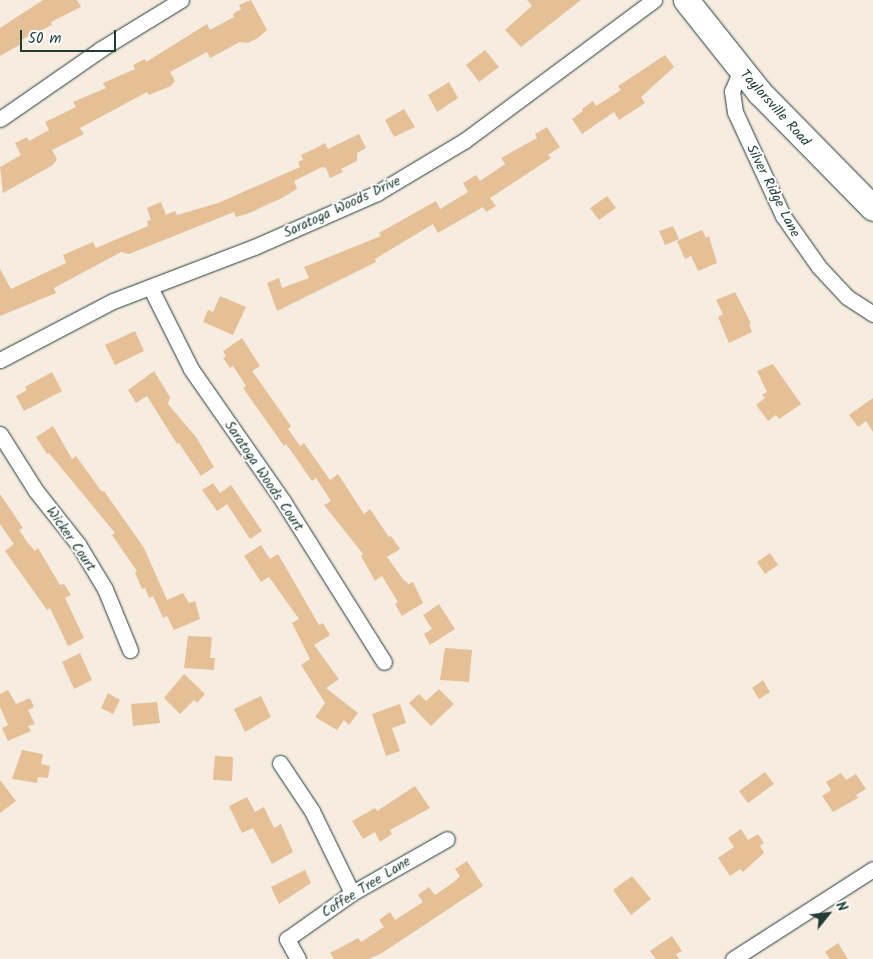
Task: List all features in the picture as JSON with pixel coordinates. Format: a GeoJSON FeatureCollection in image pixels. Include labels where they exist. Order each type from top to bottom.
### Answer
{"type":"FeatureCollection","features":[{"type":"Feature","properties":{"kind":"main road","name":"Taylorsville Road"},"geometry":{"type":"LineString","coordinates":[[686,0],[741,70],[785,120],[873,208]]}},
{"type":"Feature","properties":{"kind":"street"},"geometry":{"type":"LineString","coordinates":[[0,119],[101,49],[181,0]]}},
{"type":"Feature","properties":{"kind":"street","name":"Saratoga Woods Drive"},"geometry":{"type":"LineString","coordinates":[[0,360],[50,331],[150,287],[254,247],[377,193],[464,141],[654,0]]}},
{"type":"Feature","properties":{"kind":"street","name":"Silver Ridge Lane"},"geometry":{"type":"LineString","coordinates":[[741,70],[732,91],[735,112],[783,216],[818,267],[847,297],[873,314]]}},
{"type":"Feature","properties":{"kind":"street","name":"Saratoga Woods Court"},"geometry":{"type":"LineString","coordinates":[[150,287],[191,369],[283,501],[384,662]]}},
{"type":"Feature","properties":{"kind":"street","name":"Wicker Court"},"geometry":{"type":"LineString","coordinates":[[0,434],[36,491],[78,544],[105,589],[130,650]]}},
{"type":"Feature","properties":{"kind":"street"},"geometry":{"type":"LineString","coordinates":[[280,763],[312,811],[352,893]]}},
{"type":"Feature","properties":{"kind":"street","name":"Coffee Tree Lane"},"geometry":{"type":"LineString","coordinates":[[298,959],[287,938],[352,893],[447,839]]}},
{"type":"Feature","properties":{"kind":"street"},"geometry":{"type":"LineString","coordinates":[[733,959],[873,869]]}},
{"type":"Feature","properties":{"kind":"building"},"geometry":{"type":"Polygon","coordinates":[[[43,0],[77,0],[81,7],[51,22],[52,25],[19,41],[21,44],[0,56],[0,28],[43,0]]]}},
{"type":"Feature","properties":{"kind":"building"},"geometry":{"type":"Polygon","coordinates":[[[251,0],[267,30],[258,38],[248,43],[240,42],[210,58],[207,52],[170,72],[175,81],[171,86],[149,95],[147,92],[80,128],[84,134],[52,150],[57,159],[53,165],[3,193],[0,167],[21,155],[15,143],[27,137],[29,141],[49,130],[45,122],[76,107],[73,102],[106,88],[103,83],[135,69],[133,65],[145,59],[146,62],[207,24],[210,30],[234,17],[233,14],[241,9],[239,5],[251,0]]]}},
{"type":"Feature","properties":{"kind":"building"},"geometry":{"type":"Polygon","coordinates":[[[527,0],[581,0],[521,47],[505,30],[532,6],[527,0]]]}},
{"type":"Feature","properties":{"kind":"building"},"geometry":{"type":"Polygon","coordinates":[[[485,50],[499,67],[479,82],[466,65],[485,50]]]}},
{"type":"Feature","properties":{"kind":"building"},"geometry":{"type":"Polygon","coordinates":[[[665,55],[674,67],[641,97],[645,103],[619,120],[614,112],[582,134],[572,119],[583,111],[582,109],[593,101],[596,106],[621,90],[618,86],[665,55]]]}},
{"type":"Feature","properties":{"kind":"building"},"geometry":{"type":"Polygon","coordinates":[[[449,82],[458,98],[437,112],[428,95],[449,82]]]}},
{"type":"Feature","properties":{"kind":"building"},"geometry":{"type":"Polygon","coordinates":[[[404,109],[415,127],[394,137],[385,120],[404,109]]]}},
{"type":"Feature","properties":{"kind":"building"},"geometry":{"type":"Polygon","coordinates":[[[547,127],[560,147],[548,155],[551,158],[490,198],[496,206],[486,212],[483,207],[438,233],[433,224],[375,259],[376,262],[277,311],[267,283],[279,278],[282,288],[309,278],[304,267],[381,236],[379,233],[436,201],[440,209],[468,192],[463,183],[476,175],[480,181],[505,164],[501,158],[537,138],[535,134],[547,127]]]}},
{"type":"Feature","properties":{"kind":"building"},"geometry":{"type":"Polygon","coordinates":[[[359,134],[366,148],[357,153],[357,161],[341,169],[343,172],[330,178],[326,168],[322,167],[294,181],[297,189],[280,199],[247,214],[236,217],[234,212],[129,254],[121,252],[54,288],[56,293],[0,316],[0,269],[11,289],[66,263],[63,255],[93,242],[96,248],[148,226],[147,221],[151,220],[147,208],[161,202],[166,215],[175,211],[177,215],[218,203],[300,167],[298,162],[303,160],[301,155],[325,143],[328,149],[359,134]]]}},
{"type":"Feature","properties":{"kind":"building"},"geometry":{"type":"Polygon","coordinates":[[[607,196],[616,208],[599,220],[590,208],[607,196]]]}},
{"type":"Feature","properties":{"kind":"building"},"geometry":{"type":"Polygon","coordinates":[[[673,226],[679,239],[665,245],[659,231],[673,226]]]}},
{"type":"Feature","properties":{"kind":"building"},"geometry":{"type":"Polygon","coordinates":[[[702,230],[706,238],[709,236],[717,263],[698,271],[691,256],[685,259],[677,241],[702,230]]]}},
{"type":"Feature","properties":{"kind":"building"},"geometry":{"type":"Polygon","coordinates":[[[735,292],[751,323],[749,324],[752,332],[729,343],[718,317],[723,314],[716,300],[735,292]]]}},
{"type":"Feature","properties":{"kind":"building"},"geometry":{"type":"Polygon","coordinates":[[[220,296],[246,307],[233,335],[203,322],[208,310],[213,312],[220,296]]]}},
{"type":"Feature","properties":{"kind":"building"},"geometry":{"type":"Polygon","coordinates":[[[135,331],[144,351],[115,365],[105,345],[135,331]]]}},
{"type":"Feature","properties":{"kind":"building"},"geometry":{"type":"Polygon","coordinates":[[[242,338],[260,366],[252,371],[291,426],[288,429],[300,446],[304,443],[330,480],[338,474],[364,514],[370,509],[389,537],[391,536],[400,549],[387,557],[403,579],[409,584],[413,582],[423,603],[402,616],[395,604],[398,602],[382,576],[375,581],[361,556],[363,554],[324,505],[331,501],[316,478],[312,481],[286,444],[284,446],[243,388],[246,386],[233,366],[230,368],[223,358],[226,356],[223,351],[242,338]]]}},
{"type":"Feature","properties":{"kind":"building"},"geometry":{"type":"Polygon","coordinates":[[[773,364],[801,404],[779,419],[776,415],[768,421],[756,405],[765,398],[762,395],[767,392],[757,371],[773,364]]]}},
{"type":"Feature","properties":{"kind":"building"},"geometry":{"type":"Polygon","coordinates":[[[154,371],[170,397],[168,404],[196,437],[214,467],[201,476],[179,443],[177,444],[147,396],[136,403],[128,390],[154,371]]]}},
{"type":"Feature","properties":{"kind":"building"},"geometry":{"type":"Polygon","coordinates":[[[52,372],[62,391],[24,411],[16,396],[27,390],[25,387],[52,372]]]}},
{"type":"Feature","properties":{"kind":"building"},"geometry":{"type":"Polygon","coordinates":[[[873,398],[873,432],[866,421],[858,427],[849,415],[873,398]]]}},
{"type":"Feature","properties":{"kind":"building"},"geometry":{"type":"Polygon","coordinates":[[[53,426],[72,459],[76,456],[102,492],[104,491],[144,548],[167,600],[183,593],[189,603],[195,601],[200,619],[174,630],[167,616],[163,618],[153,596],[149,598],[145,588],[142,589],[135,573],[137,571],[112,535],[115,533],[49,453],[47,454],[36,437],[53,426]]]}},
{"type":"Feature","properties":{"kind":"building"},"geometry":{"type":"Polygon","coordinates":[[[213,483],[220,493],[231,485],[262,531],[250,539],[227,504],[217,511],[202,490],[213,483]]]}},
{"type":"Feature","properties":{"kind":"building"},"geometry":{"type":"Polygon","coordinates":[[[0,494],[23,528],[19,530],[28,543],[35,551],[38,548],[60,585],[64,584],[71,595],[65,598],[84,638],[68,646],[50,608],[47,610],[5,551],[14,544],[0,524],[0,494]]]}},
{"type":"Feature","properties":{"kind":"building"},"geometry":{"type":"Polygon","coordinates":[[[261,545],[270,559],[278,554],[319,625],[323,623],[330,635],[314,645],[339,679],[326,688],[358,713],[349,725],[344,720],[337,730],[315,717],[325,703],[301,665],[310,659],[292,623],[299,619],[269,577],[261,582],[244,556],[261,545]]]}},
{"type":"Feature","properties":{"kind":"building"},"geometry":{"type":"Polygon","coordinates":[[[770,553],[778,565],[765,574],[757,562],[770,553]]]}},
{"type":"Feature","properties":{"kind":"building"},"geometry":{"type":"Polygon","coordinates":[[[439,604],[455,629],[430,645],[424,634],[432,629],[423,615],[439,604]]]}},
{"type":"Feature","properties":{"kind":"building"},"geometry":{"type":"Polygon","coordinates":[[[188,636],[212,637],[210,658],[215,658],[214,670],[184,668],[188,636]]]}},
{"type":"Feature","properties":{"kind":"building"},"geometry":{"type":"Polygon","coordinates":[[[445,648],[472,650],[469,682],[440,680],[445,648]]]}},
{"type":"Feature","properties":{"kind":"building"},"geometry":{"type":"Polygon","coordinates":[[[80,653],[92,680],[74,689],[62,662],[80,653]]]}},
{"type":"Feature","properties":{"kind":"building"},"geometry":{"type":"Polygon","coordinates":[[[184,674],[205,694],[197,703],[194,700],[180,714],[164,698],[184,674]]]}},
{"type":"Feature","properties":{"kind":"building"},"geometry":{"type":"Polygon","coordinates":[[[763,680],[770,692],[759,699],[752,688],[763,680]]]}},
{"type":"Feature","properties":{"kind":"building"},"geometry":{"type":"Polygon","coordinates":[[[439,689],[454,704],[431,726],[409,703],[419,694],[426,701],[439,689]]]}},
{"type":"Feature","properties":{"kind":"building"},"geometry":{"type":"Polygon","coordinates":[[[8,690],[16,704],[30,698],[34,707],[28,710],[35,724],[28,726],[31,731],[8,741],[2,728],[8,725],[0,707],[0,694],[8,690]]]}},
{"type":"Feature","properties":{"kind":"building"},"geometry":{"type":"Polygon","coordinates":[[[108,693],[120,700],[113,714],[101,708],[108,693]]]}},
{"type":"Feature","properties":{"kind":"building"},"geometry":{"type":"Polygon","coordinates":[[[261,696],[271,717],[245,732],[234,709],[261,696]]]}},
{"type":"Feature","properties":{"kind":"building"},"geometry":{"type":"Polygon","coordinates":[[[157,702],[160,723],[133,726],[131,704],[157,702]]]}},
{"type":"Feature","properties":{"kind":"building"},"geometry":{"type":"Polygon","coordinates":[[[400,704],[406,723],[392,728],[400,751],[386,756],[372,714],[400,704]]]}},
{"type":"Feature","properties":{"kind":"building"},"geometry":{"type":"Polygon","coordinates":[[[22,750],[43,754],[41,764],[50,766],[48,778],[38,777],[37,783],[12,779],[22,750]]]}},
{"type":"Feature","properties":{"kind":"building"},"geometry":{"type":"Polygon","coordinates":[[[215,756],[233,757],[232,781],[213,780],[215,756]]]}},
{"type":"Feature","properties":{"kind":"building"},"geometry":{"type":"Polygon","coordinates":[[[765,772],[774,784],[748,803],[739,791],[765,772]]]}},
{"type":"Feature","properties":{"kind":"building"},"geometry":{"type":"Polygon","coordinates":[[[841,773],[846,780],[856,774],[866,789],[856,795],[858,798],[833,812],[822,796],[831,790],[826,782],[841,773]]]}},
{"type":"Feature","properties":{"kind":"building"},"geometry":{"type":"Polygon","coordinates":[[[0,780],[16,801],[0,813],[0,780]]]}},
{"type":"Feature","properties":{"kind":"building"},"geometry":{"type":"Polygon","coordinates":[[[415,786],[430,808],[390,830],[392,834],[380,842],[375,832],[363,839],[352,821],[375,808],[377,811],[415,786]]]}},
{"type":"Feature","properties":{"kind":"building"},"geometry":{"type":"Polygon","coordinates":[[[247,797],[255,812],[264,807],[274,828],[281,824],[293,852],[272,864],[253,828],[242,833],[229,806],[247,797]]]}},
{"type":"Feature","properties":{"kind":"building"},"geometry":{"type":"Polygon","coordinates":[[[741,829],[748,840],[758,834],[764,843],[760,846],[764,853],[743,872],[740,869],[730,876],[718,858],[734,847],[728,838],[741,829]]]}},
{"type":"Feature","properties":{"kind":"building"},"geometry":{"type":"Polygon","coordinates":[[[467,861],[483,886],[382,953],[369,959],[334,959],[330,953],[358,938],[361,942],[384,927],[379,920],[390,912],[395,920],[423,902],[418,895],[429,887],[435,895],[454,882],[460,876],[455,869],[467,861]]]}},
{"type":"Feature","properties":{"kind":"building"},"geometry":{"type":"Polygon","coordinates":[[[305,870],[311,883],[279,904],[271,887],[305,870]]]}},
{"type":"Feature","properties":{"kind":"building"},"geometry":{"type":"Polygon","coordinates":[[[632,876],[651,899],[631,915],[613,890],[632,876]]]}},
{"type":"Feature","properties":{"kind":"building"},"geometry":{"type":"Polygon","coordinates":[[[672,936],[682,951],[676,954],[679,959],[656,959],[650,951],[672,936]]]}},
{"type":"Feature","properties":{"kind":"building"},"geometry":{"type":"Polygon","coordinates":[[[838,943],[848,959],[830,959],[825,952],[838,943]]]}}]}
